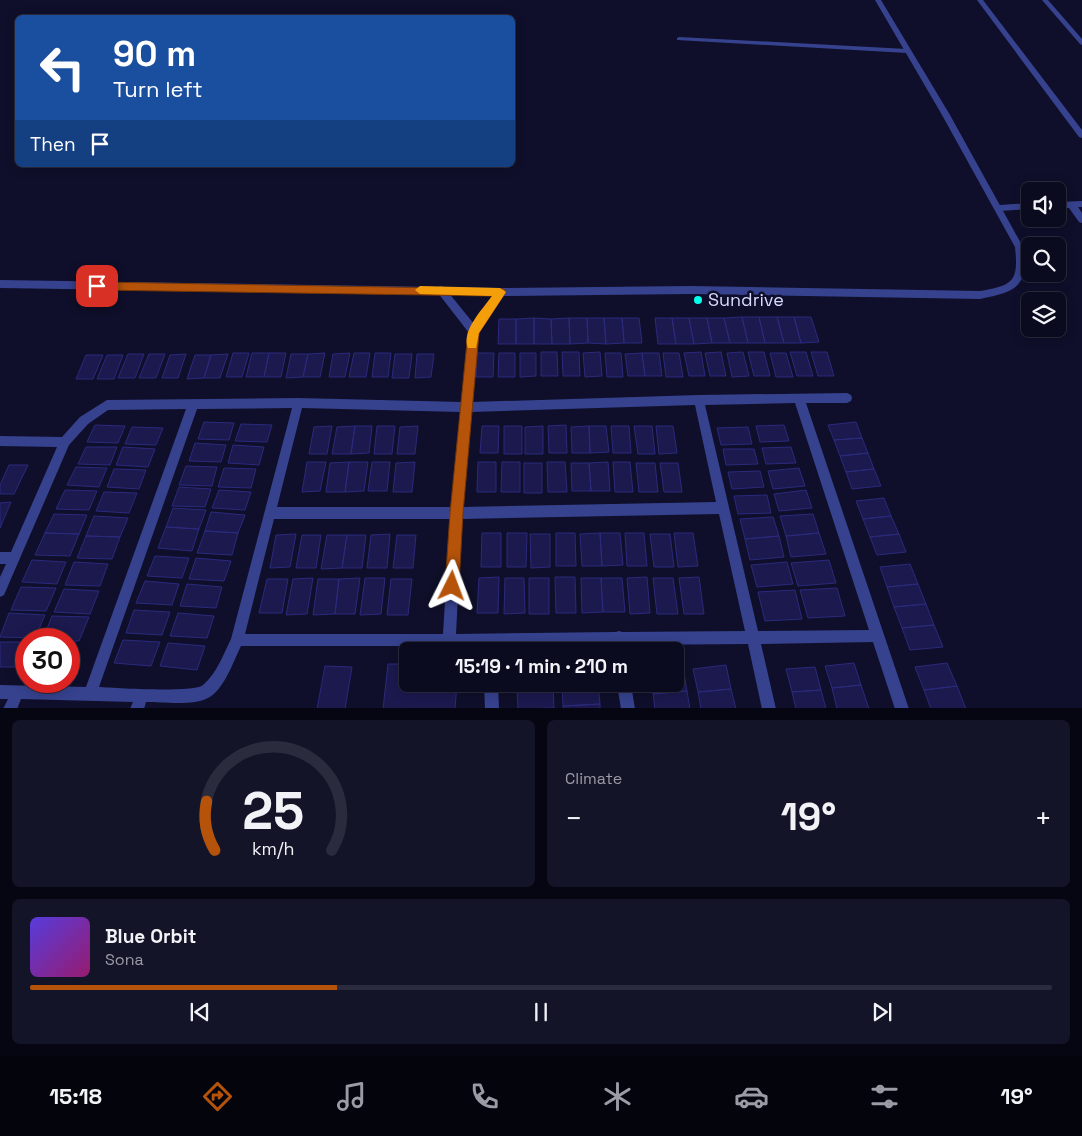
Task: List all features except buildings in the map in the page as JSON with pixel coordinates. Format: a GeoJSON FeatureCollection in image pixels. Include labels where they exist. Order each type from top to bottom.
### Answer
{"type":"FeatureCollection","features":[{"type":"Feature","properties":{"kind":"street"},"geometry":{"type":"LineString","coordinates":[[0,284],[500,292],[690,290],[980,296],[1008,288],[1017,278],[1021,261],[1019,247],[1000,208],[878,0]]}},
{"type":"Feature","properties":{"kind":"street"},"geometry":{"type":"LineString","coordinates":[[980,0],[1082,135]]}},
{"type":"Feature","properties":{"kind":"street"},"geometry":{"type":"LineString","coordinates":[[1045,0],[1082,43]]}},
{"type":"Feature","properties":{"kind":"street"},"geometry":{"type":"LineString","coordinates":[[679,39],[907,51]]}},
{"type":"Feature","properties":{"kind":"street"},"geometry":{"type":"LineString","coordinates":[[1066,204],[1082,204]]}},
{"type":"Feature","properties":{"kind":"street"},"geometry":{"type":"LineString","coordinates":[[1071,204],[1082,220]]}},
{"type":"Feature","properties":{"kind":"street"},"geometry":{"type":"LineString","coordinates":[[1000,208],[1021,207]]}},
{"type":"Feature","properties":{"kind":"street"},"geometry":{"type":"LineString","coordinates":[[441,290],[474,332]]}},
{"type":"Feature","properties":{"kind":"street"},"geometry":{"type":"LineString","coordinates":[[449,640],[456,513],[474,332],[500,292]]}},
{"type":"Feature","properties":{"kind":"street"},"geometry":{"type":"LineString","coordinates":[[0,591],[66,442],[76,426],[88,416],[107,405],[298,403],[466,407],[847,398]]}},
{"type":"Feature","properties":{"kind":"street"},"geometry":{"type":"LineString","coordinates":[[799,399],[902,708]]}},
{"type":"Feature","properties":{"kind":"street"},"geometry":{"type":"LineString","coordinates":[[699,400],[769,708]]}},
{"type":"Feature","properties":{"kind":"street"},"geometry":{"type":"LineString","coordinates":[[10,708],[17,693],[186,696],[205,693],[221,675],[237,640],[298,403]]}},
{"type":"Feature","properties":{"kind":"street"},"geometry":{"type":"LineString","coordinates":[[90,694],[193,405]]}},
{"type":"Feature","properties":{"kind":"street"},"geometry":{"type":"LineString","coordinates":[[0,441],[66,442]]}},
{"type":"Feature","properties":{"kind":"street"},"geometry":{"type":"LineString","coordinates":[[269,513],[456,513],[723,508]]}},
{"type":"Feature","properties":{"kind":"street"},"geometry":{"type":"LineString","coordinates":[[0,558],[14,558]]}},
{"type":"Feature","properties":{"kind":"street"},"geometry":{"type":"LineString","coordinates":[[538,642],[618,637],[879,636]]}},
{"type":"Feature","properties":{"kind":"street"},"geometry":{"type":"LineString","coordinates":[[618,637],[619,642]]}},
{"type":"Feature","properties":{"kind":"street"},"geometry":{"type":"LineString","coordinates":[[237,640],[449,640],[465,642]]}},
{"type":"Feature","properties":{"kind":"street"},"geometry":{"type":"LineString","coordinates":[[0,692],[15,693]]}},
{"type":"Feature","properties":{"kind":"street"},"geometry":{"type":"LineString","coordinates":[[491,692],[492,708]]}},
{"type":"Feature","properties":{"kind":"street"},"geometry":{"type":"LineString","coordinates":[[625,692],[628,708]]}},
{"type":"Feature","properties":{"kind":"street"},"geometry":{"type":"LineString","coordinates":[[137,708],[142,695]]}},
{"type":"Feature","properties":{"kind":"slow traffic"},"geometry":{"type":"LineString","coordinates":[[420,290],[500,292],[474,332],[472,345]]}},
{"type":"Feature","properties":{"kind":"place","name":"Sundrive"},"geometry":{"type":"Point","coordinates":[698,300]}},
{"type":"Feature","properties":{"kind":"route"},"geometry":{"type":"LineString","coordinates":[[97,286],[500,292],[474,332],[456,513],[452,586]]}}]}
